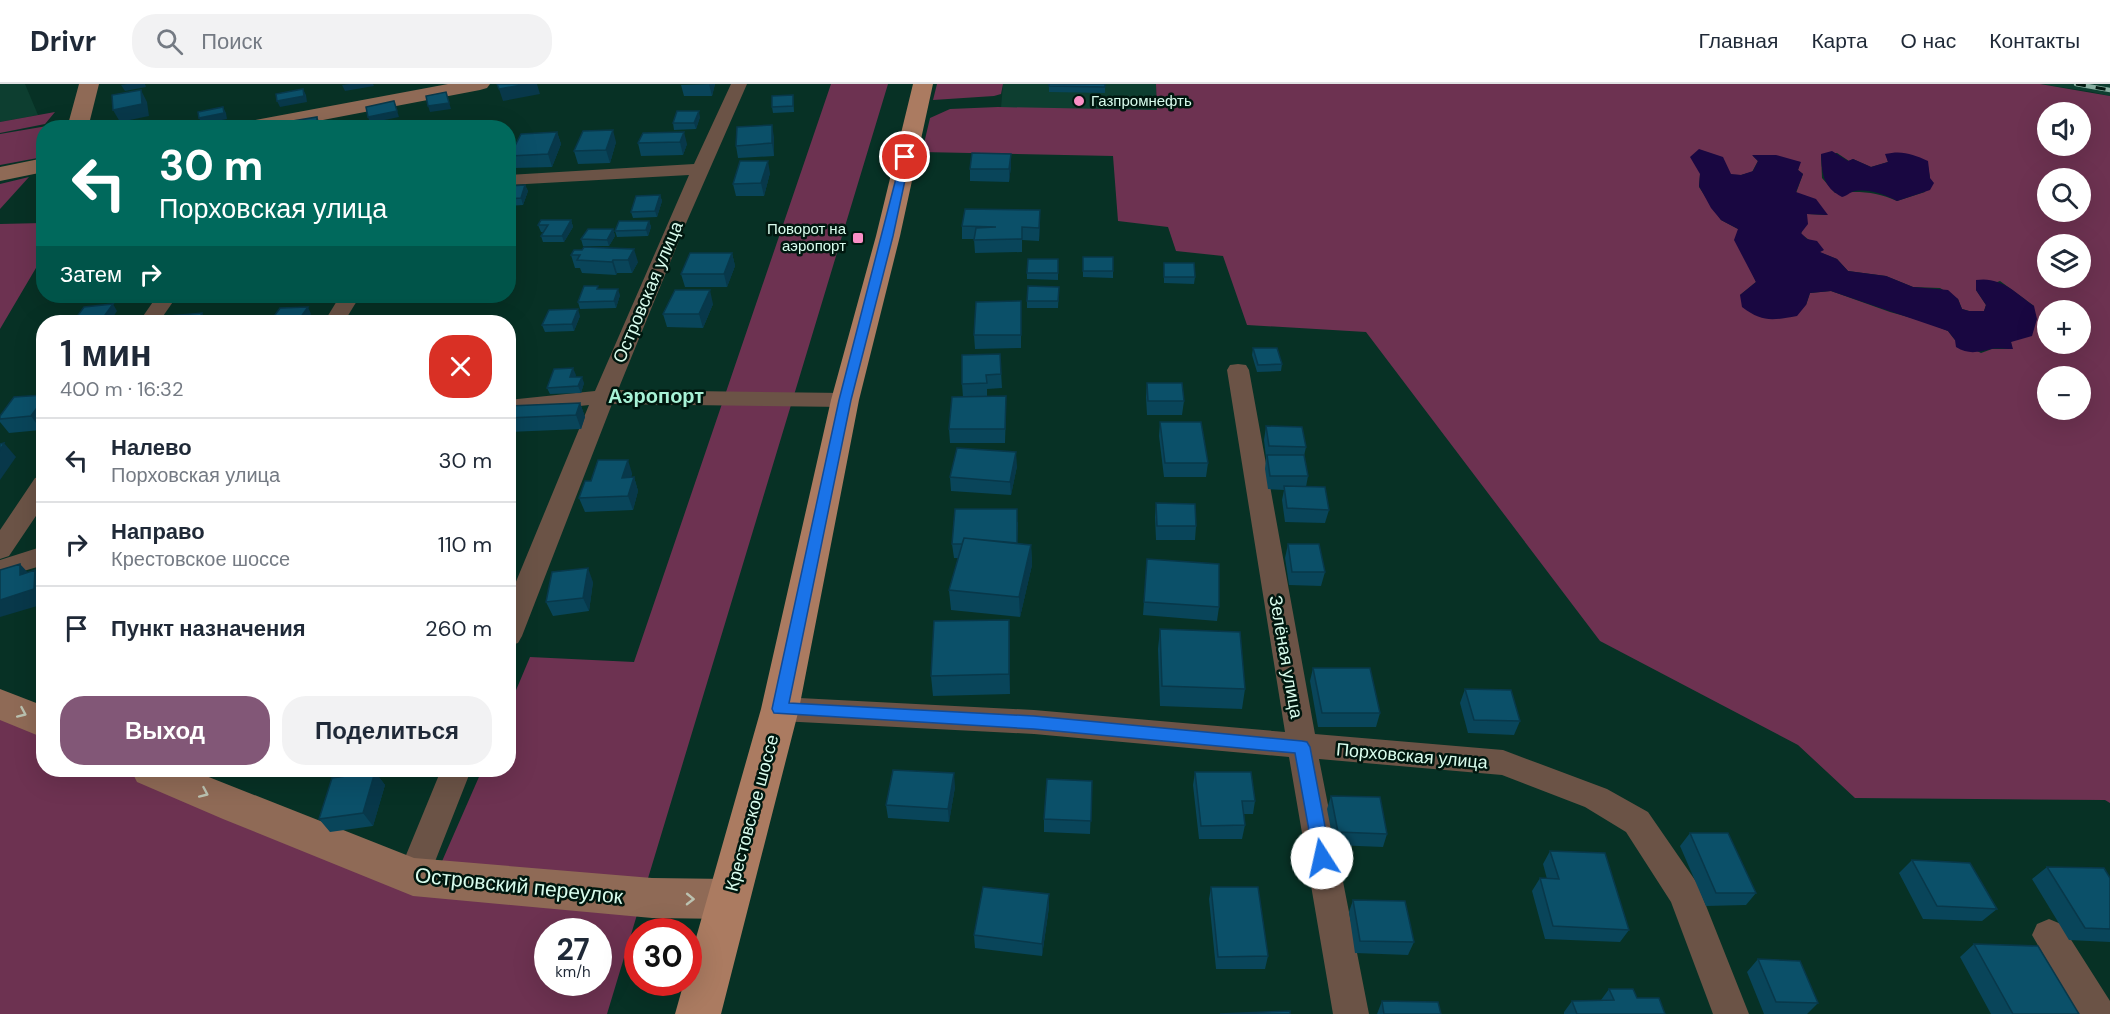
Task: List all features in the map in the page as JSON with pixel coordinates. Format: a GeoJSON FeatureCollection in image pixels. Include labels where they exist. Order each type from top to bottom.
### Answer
{"type":"FeatureCollection","features":[{"type":"Feature","properties":{"kind":"main road","name":"Крестовское шоссе"},"geometry":{"type":"LineString","coordinates":[[698,1014],[780,709],[845,400],[888,236],[922,84]]}},
{"type":"Feature","properties":{"kind":"street"},"geometry":{"type":"LineString","coordinates":[[79,120],[88,84]]}},
{"type":"Feature","properties":{"kind":"street"},"geometry":{"type":"LineString","coordinates":[[288,120],[480,84]]}},
{"type":"Feature","properties":{"kind":"street","name":"Островская улица"},"geometry":{"type":"LineString","coordinates":[[516,616],[604,397],[700,169],[739,84]]}},
{"type":"Feature","properties":{"kind":"street"},"geometry":{"type":"LineString","coordinates":[[0,174],[36,167]]}},
{"type":"Feature","properties":{"kind":"street"},"geometry":{"type":"LineString","coordinates":[[516,180],[700,169]]}},
{"type":"Feature","properties":{"kind":"street","name":"Зелёная улица"},"geometry":{"type":"LineString","coordinates":[[1238,370],[1302,747],[1351,1014]]}},
{"type":"Feature","properties":{"kind":"street"},"geometry":{"type":"LineString","coordinates":[[516,406],[604,397],[845,400]]}},
{"type":"Feature","properties":{"kind":"street"},"geometry":{"type":"LineString","coordinates":[[0,550],[36,496]]}},
{"type":"Feature","properties":{"kind":"street"},"geometry":{"type":"LineString","coordinates":[[0,569],[36,558]]}},
{"type":"Feature","properties":{"kind":"street"},"geometry":{"type":"LineString","coordinates":[[0,704],[36,720]]}},
{"type":"Feature","properties":{"kind":"street","name":"Порховская улица"},"geometry":{"type":"LineString","coordinates":[[780,709],[1034,722],[1503,763],[1596,798],[1637,822],[1685,894],[1731,1014]]}},
{"type":"Feature","properties":{"kind":"street","name":"Островский переулок"},"geometry":{"type":"LineString","coordinates":[[167,777],[413,877],[652,898],[729,899]]}},
{"type":"Feature","properties":{"kind":"street"},"geometry":{"type":"LineString","coordinates":[[413,877],[453,777]]}},
{"type":"Feature","properties":{"kind":"street"},"geometry":{"type":"LineString","coordinates":[[2049,935],[2098,1014]]}},
{"type":"Feature","properties":{"kind":"shaded area"},"geometry":{"type":"Polygon","coordinates":[[[0,84],[25,84],[38,115],[0,122],[0,84]]]}},
{"type":"Feature","properties":{"kind":"shaded area"},"geometry":{"type":"Polygon","coordinates":[[[831,84],[888,84],[636,918],[624,918],[624,958],[607,1014],[0,1014],[0,699],[36,716],[36,777],[170,777],[237,807],[436,875],[479,777],[516,777],[516,690],[530,657],[634,662],[831,84]]]}},
{"type":"Feature","properties":{"kind":"shaded area"},"geometry":{"type":"Polygon","coordinates":[[[937,84],[1003,84],[1001,94],[994,96],[933,100],[937,84]]]}},
{"type":"Feature","properties":{"kind":"shaded area","name":"Газпромнефть"},"geometry":{"type":"Polygon","coordinates":[[[1003,84],[1156,84],[1157,110],[1001,108],[1003,84]]]}},
{"type":"Feature","properties":{"kind":"shaded area"},"geometry":{"type":"Polygon","coordinates":[[[1156,84],[2040,84],[2110,96],[2110,803],[2105,800],[1855,798],[1798,745],[1600,641],[1366,332],[1247,325],[1223,256],[1176,251],[1168,227],[1118,221],[1113,156],[922,152],[930,118],[950,109],[998,107],[1157,110],[1156,84]],[[1837,153],[1821,155],[1822,178],[1835,193],[1866,192],[1897,201],[1925,192],[1930,178],[1928,166],[1886,154],[1888,162],[1871,167],[1853,159],[1849,161],[1837,153]],[[1753,156],[1758,161],[1752,172],[1741,175],[1700,174],[1699,187],[1721,220],[1738,229],[1756,282],[1740,295],[1806,305],[1810,293],[1831,291],[1948,331],[1955,340],[1981,353],[1992,349],[2012,349],[2011,342],[2034,306],[2000,281],[1976,290],[1986,305],[1984,311],[1969,311],[1962,309],[1958,299],[1940,288],[1913,287],[1886,276],[1848,271],[1837,259],[1819,252],[1823,250],[1801,234],[1807,214],[1827,215],[1796,193],[1803,174],[1798,170],[1800,162],[1753,156]]]}},
{"type":"Feature","properties":{"kind":"shaded area"},"geometry":{"type":"Polygon","coordinates":[[[2040,84],[2110,84],[2110,96],[2092,92],[2040,84]]]}},
{"type":"Feature","properties":{"kind":"shaded area"},"geometry":{"type":"Polygon","coordinates":[[[55,112],[48,120],[36,120],[36,126],[0,133],[0,122],[55,112]]]}},
{"type":"Feature","properties":{"kind":"shaded area"},"geometry":{"type":"Polygon","coordinates":[[[36,128],[36,158],[0,165],[0,134],[36,128]]]}},
{"type":"Feature","properties":{"kind":"shaded area"},"geometry":{"type":"Polygon","coordinates":[[[1699,149],[1723,157],[1731,174],[1741,175],[1753,171],[1758,161],[1752,155],[1776,155],[1801,162],[1798,170],[1803,174],[1796,192],[1816,199],[1828,215],[1807,214],[1808,224],[1801,233],[1807,239],[1817,241],[1824,250],[1820,252],[1837,259],[1848,271],[1886,276],[1913,287],[1948,290],[1958,299],[1962,309],[1969,311],[1984,311],[1986,305],[1976,290],[1976,280],[1993,280],[2014,291],[2034,306],[2037,319],[2032,336],[2011,342],[2013,349],[1965,351],[1956,347],[1955,340],[1948,331],[1831,291],[1810,293],[1806,305],[1797,316],[1768,319],[1756,316],[1742,307],[1740,295],[1756,282],[1734,240],[1738,229],[1721,220],[1711,208],[1699,186],[1700,174],[1690,157],[1699,149]]]}},
{"type":"Feature","properties":{"kind":"shaded area"},"geometry":{"type":"Polygon","coordinates":[[[1832,151],[1848,161],[1853,159],[1871,167],[1888,162],[1885,154],[1897,152],[1912,155],[1928,161],[1930,178],[1934,183],[1930,190],[1897,201],[1871,191],[1855,191],[1842,197],[1831,189],[1823,174],[1821,154],[1832,151]]]}},
{"type":"Feature","properties":{"kind":"shaded area"},"geometry":{"type":"Polygon","coordinates":[[[29,177],[0,209],[0,184],[29,177]]]}},
{"type":"Feature","properties":{"kind":"shaded area"},"geometry":{"type":"Polygon","coordinates":[[[36,223],[36,268],[0,329],[0,224],[36,223]]]}},
{"type":"Feature","properties":{"kind":"building"},"geometry":{"type":"Polygon","coordinates":[[[497,84],[527,84],[499,89],[497,84]]]}},
{"type":"Feature","properties":{"kind":"building"},"geometry":{"type":"Polygon","coordinates":[[[1049,84],[1105,84],[1105,87],[1049,86],[1049,84]]]}},
{"type":"Feature","properties":{"kind":"building"},"geometry":{"type":"Polygon","coordinates":[[[303,89],[304,96],[277,101],[276,94],[303,89]]]}},
{"type":"Feature","properties":{"kind":"building"},"geometry":{"type":"Polygon","coordinates":[[[141,90],[142,104],[113,110],[112,95],[141,90]]]}},
{"type":"Feature","properties":{"kind":"building"},"geometry":{"type":"Polygon","coordinates":[[[446,92],[449,103],[428,106],[426,96],[446,92]]]}},
{"type":"Feature","properties":{"kind":"building"},"geometry":{"type":"Polygon","coordinates":[[[793,95],[793,106],[772,107],[772,96],[793,95]]]}},
{"type":"Feature","properties":{"kind":"building"},"geometry":{"type":"Polygon","coordinates":[[[394,101],[397,111],[368,117],[366,107],[394,101]]]}},
{"type":"Feature","properties":{"kind":"building"},"geometry":{"type":"Polygon","coordinates":[[[223,107],[224,113],[199,118],[198,112],[223,107]]]}},
{"type":"Feature","properties":{"kind":"building"},"geometry":{"type":"Polygon","coordinates":[[[677,111],[699,111],[694,123],[673,123],[677,111]]]}},
{"type":"Feature","properties":{"kind":"building"},"geometry":{"type":"Polygon","coordinates":[[[317,117],[317,120],[299,120],[317,117]]]}},
{"type":"Feature","properties":{"kind":"building"},"geometry":{"type":"Polygon","coordinates":[[[772,125],[772,143],[736,146],[737,127],[772,125]]]}},
{"type":"Feature","properties":{"kind":"building"},"geometry":{"type":"Polygon","coordinates":[[[613,130],[606,150],[574,151],[583,131],[613,130]]]}},
{"type":"Feature","properties":{"kind":"building"},"geometry":{"type":"Polygon","coordinates":[[[557,132],[548,154],[516,156],[516,144],[521,134],[557,132]]]}},
{"type":"Feature","properties":{"kind":"building"},"geometry":{"type":"Polygon","coordinates":[[[684,132],[680,142],[638,143],[643,133],[684,132]]]}},
{"type":"Feature","properties":{"kind":"building"},"geometry":{"type":"Polygon","coordinates":[[[972,153],[1011,154],[1009,169],[970,169],[972,153]]]}},
{"type":"Feature","properties":{"kind":"building"},"geometry":{"type":"Polygon","coordinates":[[[740,161],[768,161],[761,183],[733,184],[740,161]]]}},
{"type":"Feature","properties":{"kind":"building"},"geometry":{"type":"Polygon","coordinates":[[[525,185],[521,198],[516,198],[516,186],[525,185]]]}},
{"type":"Feature","properties":{"kind":"building"},"geometry":{"type":"Polygon","coordinates":[[[660,195],[655,211],[631,212],[636,196],[660,195]]]}},
{"type":"Feature","properties":{"kind":"building"},"geometry":{"type":"Polygon","coordinates":[[[965,209],[1040,210],[1039,228],[1022,227],[1022,239],[974,240],[976,228],[996,227],[962,226],[965,209]]]}},
{"type":"Feature","properties":{"kind":"building"},"geometry":{"type":"Polygon","coordinates":[[[541,220],[571,220],[562,236],[541,236],[548,225],[538,225],[541,220]]]}},
{"type":"Feature","properties":{"kind":"building"},"geometry":{"type":"Polygon","coordinates":[[[619,221],[649,221],[646,230],[615,231],[619,221]]]}},
{"type":"Feature","properties":{"kind":"building"},"geometry":{"type":"Polygon","coordinates":[[[588,229],[613,229],[607,240],[581,239],[588,229]]]}},
{"type":"Feature","properties":{"kind":"building"},"geometry":{"type":"Polygon","coordinates":[[[584,247],[634,249],[628,260],[613,260],[612,262],[577,260],[580,255],[571,255],[574,250],[582,250],[584,247]]]}},
{"type":"Feature","properties":{"kind":"building"},"geometry":{"type":"Polygon","coordinates":[[[690,253],[732,253],[724,274],[681,274],[690,253]]]}},
{"type":"Feature","properties":{"kind":"building"},"geometry":{"type":"Polygon","coordinates":[[[1083,257],[1113,257],[1113,271],[1083,271],[1083,257]]]}},
{"type":"Feature","properties":{"kind":"building"},"geometry":{"type":"Polygon","coordinates":[[[1028,259],[1058,259],[1058,273],[1027,273],[1028,259]]]}},
{"type":"Feature","properties":{"kind":"building"},"geometry":{"type":"Polygon","coordinates":[[[1164,263],[1194,263],[1195,277],[1164,277],[1164,263]]]}},
{"type":"Feature","properties":{"kind":"building"},"geometry":{"type":"Polygon","coordinates":[[[584,286],[598,286],[597,289],[618,289],[614,301],[578,302],[584,286]]]}},
{"type":"Feature","properties":{"kind":"building"},"geometry":{"type":"Polygon","coordinates":[[[1028,286],[1059,287],[1058,301],[1027,301],[1028,286]]]}},
{"type":"Feature","properties":{"kind":"building"},"geometry":{"type":"Polygon","coordinates":[[[675,290],[710,290],[699,314],[663,314],[675,290]]]}},
{"type":"Feature","properties":{"kind":"building"},"geometry":{"type":"Polygon","coordinates":[[[1021,301],[1021,335],[974,335],[976,302],[1021,301]]]}},
{"type":"Feature","properties":{"kind":"building"},"geometry":{"type":"Polygon","coordinates":[[[113,304],[105,315],[78,315],[84,307],[113,304]]]}},
{"type":"Feature","properties":{"kind":"building"},"geometry":{"type":"Polygon","coordinates":[[[308,307],[302,315],[275,315],[280,308],[308,307]]]}},
{"type":"Feature","properties":{"kind":"building"},"geometry":{"type":"Polygon","coordinates":[[[578,309],[572,324],[542,325],[549,310],[578,309]]]}},
{"type":"Feature","properties":{"kind":"building"},"geometry":{"type":"Polygon","coordinates":[[[1253,348],[1277,348],[1282,364],[1258,365],[1253,348]]]}},
{"type":"Feature","properties":{"kind":"building"},"geometry":{"type":"Polygon","coordinates":[[[1000,354],[1001,374],[986,375],[987,383],[962,384],[962,355],[1000,354]]]}},
{"type":"Feature","properties":{"kind":"building"},"geometry":{"type":"Polygon","coordinates":[[[573,368],[570,377],[582,377],[578,386],[547,388],[554,369],[573,368]]]}},
{"type":"Feature","properties":{"kind":"building"},"geometry":{"type":"Polygon","coordinates":[[[1147,383],[1182,383],[1184,401],[1148,401],[1147,383]]]}},
{"type":"Feature","properties":{"kind":"building"},"geometry":{"type":"Polygon","coordinates":[[[36,396],[36,409],[31,416],[0,419],[0,416],[14,397],[36,396]]]}},
{"type":"Feature","properties":{"kind":"building"},"geometry":{"type":"Polygon","coordinates":[[[1006,396],[1005,429],[949,429],[952,397],[1006,396]]]}},
{"type":"Feature","properties":{"kind":"building"},"geometry":{"type":"Polygon","coordinates":[[[580,403],[576,415],[516,418],[516,406],[580,403]]]}},
{"type":"Feature","properties":{"kind":"building"},"geometry":{"type":"Polygon","coordinates":[[[1160,422],[1201,422],[1208,463],[1165,463],[1160,422]]]}},
{"type":"Feature","properties":{"kind":"building"},"geometry":{"type":"Polygon","coordinates":[[[1266,426],[1302,427],[1306,447],[1269,446],[1266,426]]]}},
{"type":"Feature","properties":{"kind":"building"},"geometry":{"type":"Polygon","coordinates":[[[957,448],[1016,452],[1010,482],[950,477],[957,448]]]}},
{"type":"Feature","properties":{"kind":"building"},"geometry":{"type":"Polygon","coordinates":[[[1267,455],[1304,455],[1308,476],[1270,476],[1267,455]]]}},
{"type":"Feature","properties":{"kind":"building"},"geometry":{"type":"Polygon","coordinates":[[[598,460],[628,460],[622,478],[634,477],[628,496],[579,498],[585,481],[591,481],[598,460]]]}},
{"type":"Feature","properties":{"kind":"building"},"geometry":{"type":"Polygon","coordinates":[[[1284,486],[1325,487],[1329,510],[1287,508],[1284,486]]]}},
{"type":"Feature","properties":{"kind":"building"},"geometry":{"type":"Polygon","coordinates":[[[1156,503],[1195,504],[1196,526],[1157,526],[1156,503]]]}},
{"type":"Feature","properties":{"kind":"building"},"geometry":{"type":"Polygon","coordinates":[[[955,509],[1017,509],[1017,543],[964,538],[962,544],[952,544],[955,509]]]}},
{"type":"Feature","properties":{"kind":"building"},"geometry":{"type":"Polygon","coordinates":[[[964,538],[1031,545],[1019,597],[949,590],[964,538]]]}},
{"type":"Feature","properties":{"kind":"building"},"geometry":{"type":"Polygon","coordinates":[[[1288,544],[1319,544],[1325,572],[1292,572],[1288,544]]]}},
{"type":"Feature","properties":{"kind":"building"},"geometry":{"type":"Polygon","coordinates":[[[1147,559],[1219,564],[1219,607],[1144,602],[1147,559]]]}},
{"type":"Feature","properties":{"kind":"building"},"geometry":{"type":"Polygon","coordinates":[[[20,564],[20,575],[35,570],[34,589],[0,600],[0,570],[20,564]]]}},
{"type":"Feature","properties":{"kind":"building"},"geometry":{"type":"Polygon","coordinates":[[[588,568],[583,598],[546,602],[552,572],[588,568]]]}},
{"type":"Feature","properties":{"kind":"building"},"geometry":{"type":"Polygon","coordinates":[[[1009,620],[1009,674],[931,676],[934,621],[1009,620]]]}},
{"type":"Feature","properties":{"kind":"building"},"geometry":{"type":"Polygon","coordinates":[[[1160,629],[1240,632],[1245,689],[1162,686],[1160,629]]]}},
{"type":"Feature","properties":{"kind":"building"},"geometry":{"type":"Polygon","coordinates":[[[1313,668],[1370,668],[1380,713],[1322,713],[1313,668]]]}},
{"type":"Feature","properties":{"kind":"building"},"geometry":{"type":"Polygon","coordinates":[[[1465,689],[1511,690],[1520,721],[1474,720],[1465,689]]]}},
{"type":"Feature","properties":{"kind":"building"},"geometry":{"type":"Polygon","coordinates":[[[893,770],[954,773],[948,809],[886,805],[893,770]]]}},
{"type":"Feature","properties":{"kind":"building"},"geometry":{"type":"Polygon","coordinates":[[[1195,772],[1251,772],[1255,801],[1242,801],[1245,825],[1201,826],[1195,772]]]}},
{"type":"Feature","properties":{"kind":"building"},"geometry":{"type":"Polygon","coordinates":[[[374,777],[363,813],[319,819],[332,778],[374,777]]]}},
{"type":"Feature","properties":{"kind":"building"},"geometry":{"type":"Polygon","coordinates":[[[1047,779],[1092,781],[1091,821],[1044,819],[1047,779]]]}},
{"type":"Feature","properties":{"kind":"building"},"geometry":{"type":"Polygon","coordinates":[[[1331,796],[1380,797],[1387,834],[1338,832],[1331,796]]]}},
{"type":"Feature","properties":{"kind":"building"},"geometry":{"type":"Polygon","coordinates":[[[1690,833],[1728,833],[1756,893],[1716,893],[1690,833]]]}},
{"type":"Feature","properties":{"kind":"building"},"geometry":{"type":"Polygon","coordinates":[[[1550,851],[1605,853],[1629,930],[1553,926],[1540,878],[1559,879],[1550,851]]]}},
{"type":"Feature","properties":{"kind":"building"},"geometry":{"type":"Polygon","coordinates":[[[1912,860],[1970,863],[1997,909],[1937,906],[1912,860]]]}},
{"type":"Feature","properties":{"kind":"building"},"geometry":{"type":"Polygon","coordinates":[[[2047,867],[2104,868],[2110,878],[2110,929],[2085,928],[2047,867]]]}},
{"type":"Feature","properties":{"kind":"building"},"geometry":{"type":"Polygon","coordinates":[[[983,887],[1049,894],[1042,944],[974,935],[983,887]]]}},
{"type":"Feature","properties":{"kind":"building"},"geometry":{"type":"Polygon","coordinates":[[[1211,887],[1258,887],[1268,956],[1218,957],[1211,887]]]}},
{"type":"Feature","properties":{"kind":"building"},"geometry":{"type":"Polygon","coordinates":[[[1353,900],[1405,901],[1414,942],[1360,941],[1353,900]]]}},
{"type":"Feature","properties":{"kind":"building"},"geometry":{"type":"Polygon","coordinates":[[[1974,944],[2038,946],[2079,1014],[2013,1014],[1974,944]]]}},
{"type":"Feature","properties":{"kind":"building"},"geometry":{"type":"Polygon","coordinates":[[[1758,959],[1800,961],[1818,1003],[1776,1002],[1758,959]]]}},
{"type":"Feature","properties":{"kind":"building"},"geometry":{"type":"Polygon","coordinates":[[[1609,989],[1633,989],[1637,998],[1659,998],[1665,1014],[1577,1014],[1572,1001],[1614,1000],[1609,989]]]}},
{"type":"Feature","properties":{"kind":"building"},"geometry":{"type":"Polygon","coordinates":[[[1382,1001],[1438,1002],[1441,1014],[1384,1014],[1382,1001]]]}},
{"type":"Feature","properties":{"kind":"building"},"geometry":{"type":"Polygon","coordinates":[[[1290,1011],[1290,1014],[1220,1014],[1290,1011]]]}},
{"type":"Feature","properties":{"kind":"railway"},"geometry":{"type":"LineString","coordinates":[[2076,84],[2110,90]]}},
{"type":"Feature","properties":{"kind":"place","name":"Газпромнефть"},"geometry":{"type":"Point","coordinates":[1079,101]}},
{"type":"Feature","properties":{"kind":"place","name":"Поворот на аэропорт"},"geometry":{"type":"Point","coordinates":[858,238]}},
{"type":"Feature","properties":{"kind":"district","name":"Аэропорт"},"geometry":{"type":"Point","coordinates":[656,396]}},
{"type":"Feature","properties":{"kind":"route"},"geometry":{"type":"LineString","coordinates":[[905,157],[888,236],[845,400],[780,709],[1034,722],[1302,747],[1322,858]]}}]}
